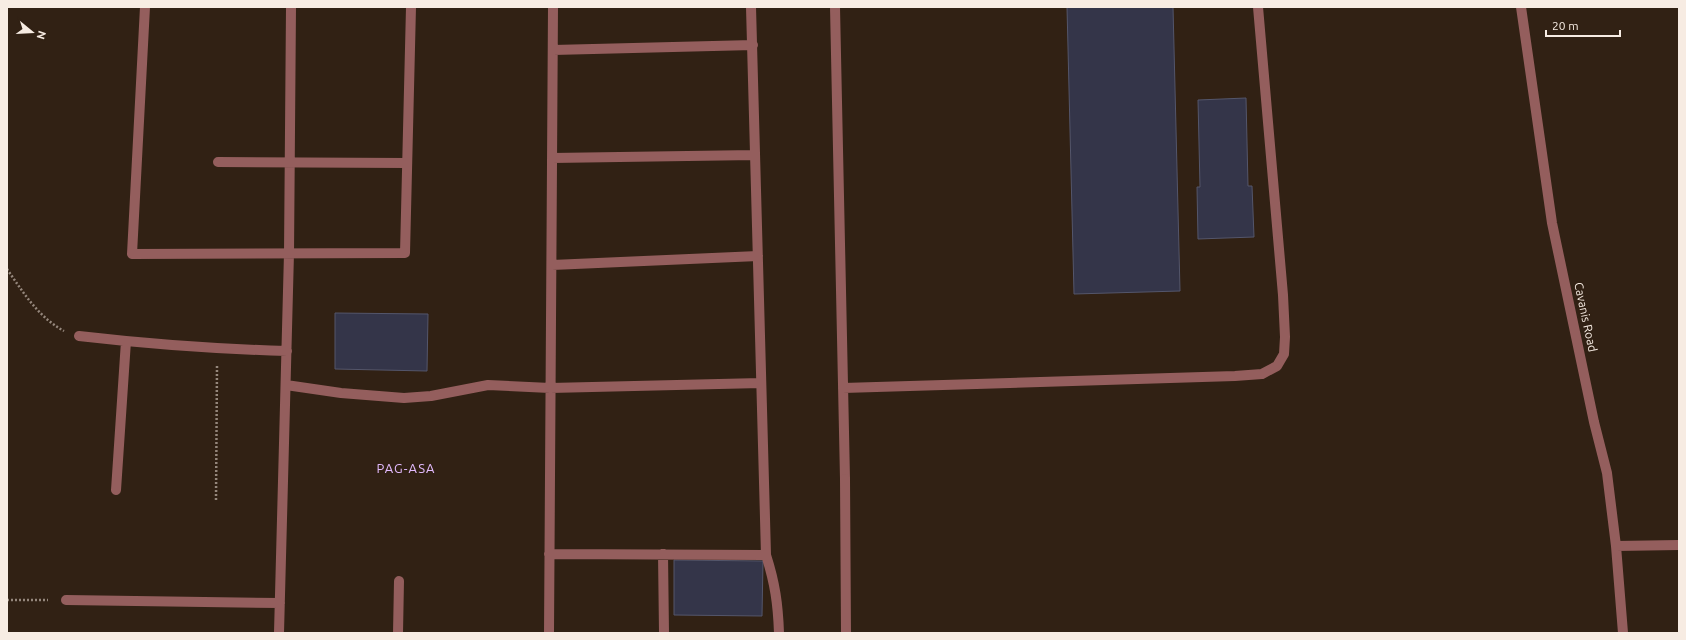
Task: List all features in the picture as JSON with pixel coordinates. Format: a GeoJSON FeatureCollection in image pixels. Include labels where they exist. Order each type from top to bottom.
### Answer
{"type":"FeatureCollection","features":[{"type":"Feature","properties":{"kind":"street"},"geometry":{"type":"LineString","coordinates":[[145,7],[132,254],[405,253],[411,7]]}},
{"type":"Feature","properties":{"kind":"street"},"geometry":{"type":"LineString","coordinates":[[279,633],[289,253],[291,7]]}},
{"type":"Feature","properties":{"kind":"street"},"geometry":{"type":"LineString","coordinates":[[549,633],[553,7]]}},
{"type":"Feature","properties":{"kind":"street"},"geometry":{"type":"LineString","coordinates":[[752,7],[766,555],[774,578],[778,600],[779,633]]}},
{"type":"Feature","properties":{"kind":"street"},"geometry":{"type":"LineString","coordinates":[[835,7],[845,479],[846,633]]}},
{"type":"Feature","properties":{"kind":"street"},"geometry":{"type":"LineString","coordinates":[[843,388],[1235,376],[1262,374],[1277,366],[1284,354],[1285,337],[1283,295],[1258,7]]}},
{"type":"Feature","properties":{"kind":"street","name":"Cavanis Road"},"geometry":{"type":"LineString","coordinates":[[1521,7],[1552,223],[1593,415],[1607,473],[1616,546],[1623,633]]}},
{"type":"Feature","properties":{"kind":"street"},"geometry":{"type":"LineString","coordinates":[[552,50],[753,45]]}},
{"type":"Feature","properties":{"kind":"street"},"geometry":{"type":"LineString","coordinates":[[552,158],[755,154]]}},
{"type":"Feature","properties":{"kind":"street"},"geometry":{"type":"LineString","coordinates":[[218,162],[407,163]]}},
{"type":"Feature","properties":{"kind":"street"},"geometry":{"type":"LineString","coordinates":[[552,265],[758,256]]}},
{"type":"Feature","properties":{"kind":"street"},"geometry":{"type":"LineString","coordinates":[[79,336],[126,342],[218,349],[287,351]]}},
{"type":"Feature","properties":{"kind":"street"},"geometry":{"type":"LineString","coordinates":[[116,490],[126,342]]}},
{"type":"Feature","properties":{"kind":"street"},"geometry":{"type":"LineString","coordinates":[[286,385],[349,394],[404,398],[431,396],[488,384],[550,388],[761,383]]}},
{"type":"Feature","properties":{"kind":"street"},"geometry":{"type":"LineString","coordinates":[[1616,546],[1679,545]]}},
{"type":"Feature","properties":{"kind":"street"},"geometry":{"type":"LineString","coordinates":[[549,554],[766,555]]}},
{"type":"Feature","properties":{"kind":"street"},"geometry":{"type":"LineString","coordinates":[[664,554],[664,633]]}},
{"type":"Feature","properties":{"kind":"street"},"geometry":{"type":"LineString","coordinates":[[398,633],[399,581]]}},
{"type":"Feature","properties":{"kind":"street"},"geometry":{"type":"LineString","coordinates":[[66,600],[280,603]]}},
{"type":"Feature","properties":{"kind":"path"},"geometry":{"type":"LineString","coordinates":[[7,268],[42,316],[59,329],[79,336]]}},
{"type":"Feature","properties":{"kind":"path"},"geometry":{"type":"LineString","coordinates":[[216,500],[218,349]]}},
{"type":"Feature","properties":{"kind":"path"},"geometry":{"type":"LineString","coordinates":[[7,600],[66,600]]}},
{"type":"Feature","properties":{"kind":"building"},"geometry":{"type":"Polygon","coordinates":[[[1067,7],[1173,7],[1180,291],[1074,294],[1067,7]]]}},
{"type":"Feature","properties":{"kind":"building"},"geometry":{"type":"Polygon","coordinates":[[[1246,98],[1248,186],[1252,186],[1254,237],[1198,239],[1197,187],[1200,187],[1198,100],[1246,98]]]}},
{"type":"Feature","properties":{"kind":"building"},"geometry":{"type":"Polygon","coordinates":[[[335,313],[428,314],[427,371],[335,369],[335,313]]]}},
{"type":"Feature","properties":{"kind":"building"},"geometry":{"type":"Polygon","coordinates":[[[674,560],[763,561],[762,616],[674,615],[674,560]]]}},
{"type":"Feature","properties":{"kind":"district","name":"PAG-ASA"},"geometry":{"type":"Point","coordinates":[406,468]}}]}
